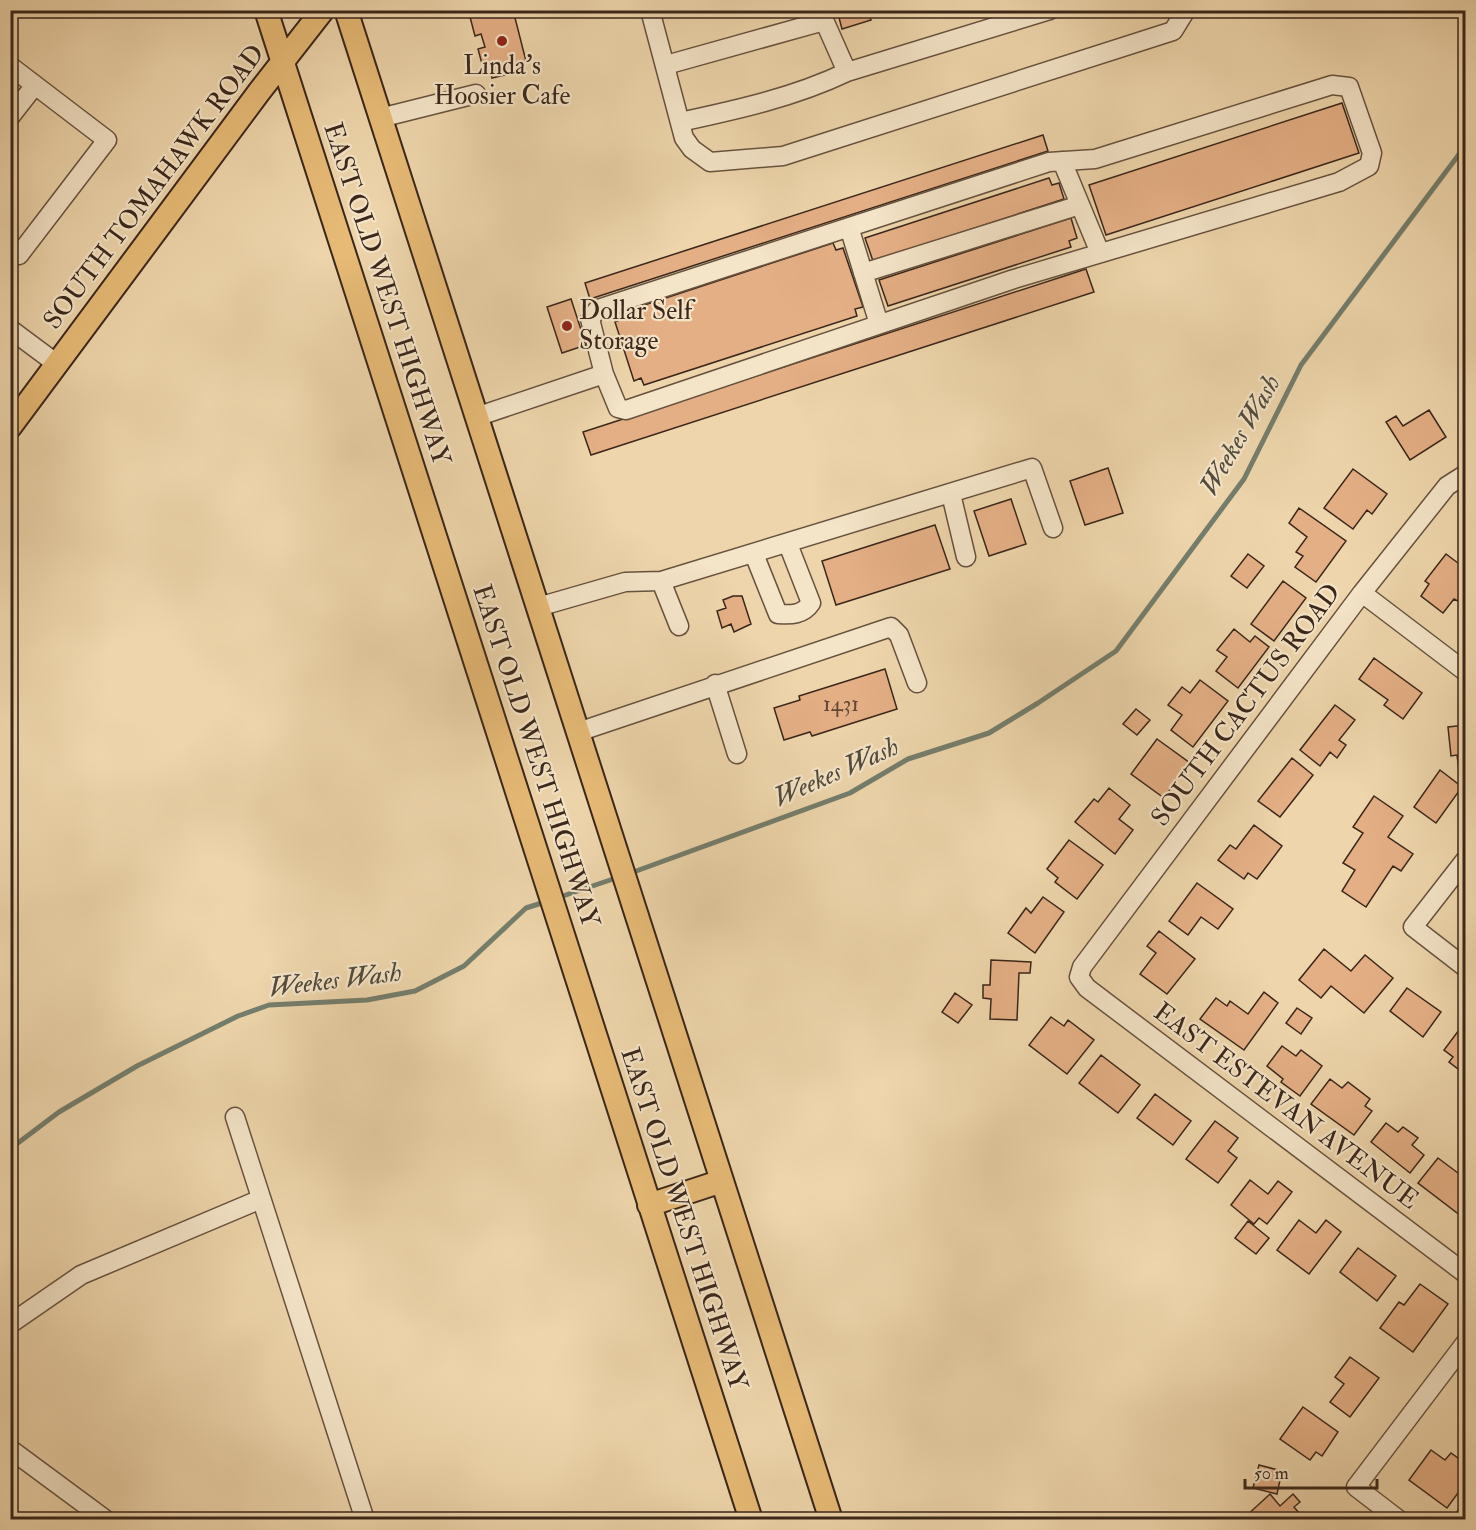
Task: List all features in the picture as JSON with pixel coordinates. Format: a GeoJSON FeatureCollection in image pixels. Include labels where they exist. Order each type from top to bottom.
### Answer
{"type":"FeatureCollection","features":[{"type":"Feature","properties":{"kind":"main road","name":"EAST OLD WEST HIGHWAY"},"geometry":{"type":"LineString","coordinates":[[266,10],[752,1520]]}},
{"type":"Feature","properties":{"kind":"main road","name":"SOUTH TOMAHAWK ROAD"},"geometry":{"type":"LineString","coordinates":[[10,427],[282,61],[323,10]]}},
{"type":"Feature","properties":{"kind":"main road","name":"EAST OLD WEST HIGHWAY"},"geometry":{"type":"LineString","coordinates":[[345,10],[831,1520]]}},
{"type":"Feature","properties":{"kind":"main road"},"geometry":{"type":"LineString","coordinates":[[650,1204],[722,1181]]}},
{"type":"Feature","properties":{"kind":"street"},"geometry":{"type":"LineString","coordinates":[[680,122],[726,112],[814,86],[847,72],[1050,10]]}},
{"type":"Feature","properties":{"kind":"street"},"geometry":{"type":"LineString","coordinates":[[650,11],[684,138],[692,149],[710,162],[783,156],[1173,31],[1186,10]]}},
{"type":"Feature","properties":{"kind":"street"},"geometry":{"type":"LineString","coordinates":[[666,65],[822,16],[847,72]]}},
{"type":"Feature","properties":{"kind":"street"},"geometry":{"type":"LineString","coordinates":[[10,66],[107,140],[19,255],[10,248]]}},
{"type":"Feature","properties":{"kind":"street"},"geometry":{"type":"LineString","coordinates":[[10,117],[35,85]]}},
{"type":"Feature","properties":{"kind":"street"},"geometry":{"type":"LineString","coordinates":[[1332,85],[1349,87],[1372,153],[1369,166],[1338,182],[1100,253],[879,324],[626,410],[618,408],[604,374],[590,319],[598,309],[627,297],[1049,162],[1062,161],[1095,159],[1332,85]]}},
{"type":"Feature","properties":{"kind":"street"},"geometry":{"type":"LineString","coordinates":[[380,118],[476,94]]}},
{"type":"Feature","properties":{"kind":"street"},"geometry":{"type":"LineString","coordinates":[[1062,161],[1100,253]]}},
{"type":"Feature","properties":{"kind":"street"},"geometry":{"type":"LineString","coordinates":[[863,273],[1080,205]]}},
{"type":"Feature","properties":{"kind":"street"},"geometry":{"type":"LineString","coordinates":[[849,227],[879,324]]}},
{"type":"Feature","properties":{"kind":"street"},"geometry":{"type":"LineString","coordinates":[[10,329],[57,364]]}},
{"type":"Feature","properties":{"kind":"street"},"geometry":{"type":"LineString","coordinates":[[476,417],[604,374]]}},
{"type":"Feature","properties":{"kind":"street"},"geometry":{"type":"LineString","coordinates":[[538,607],[625,582],[660,581],[788,544],[1032,468],[1053,528]]}},
{"type":"Feature","properties":{"kind":"street","name":"SOUTH CACTUS ROAD"},"geometry":{"type":"LineString","coordinates":[[1079,977],[1082,967],[1362,593],[1447,486],[1466,474]]}},
{"type":"Feature","properties":{"kind":"street"},"geometry":{"type":"LineString","coordinates":[[951,494],[966,557]]}},
{"type":"Feature","properties":{"kind":"street"},"geometry":{"type":"LineString","coordinates":[[754,554],[778,614],[790,615],[806,610],[811,603],[788,544]]}},
{"type":"Feature","properties":{"kind":"street"},"geometry":{"type":"LineString","coordinates":[[660,581],[679,626]]}},
{"type":"Feature","properties":{"kind":"street"},"geometry":{"type":"LineString","coordinates":[[1362,593],[1466,672]]}},
{"type":"Feature","properties":{"kind":"street"},"geometry":{"type":"LineString","coordinates":[[578,732],[715,684],[891,627],[899,635],[917,683]]}},
{"type":"Feature","properties":{"kind":"street"},"geometry":{"type":"LineString","coordinates":[[715,684],[737,754]]}},
{"type":"Feature","properties":{"kind":"street"},"geometry":{"type":"LineString","coordinates":[[1466,859],[1413,927],[1466,968]]}},
{"type":"Feature","properties":{"kind":"street","name":"EAST ESTEVAN AVENUE"},"geometry":{"type":"LineString","coordinates":[[1079,977],[1087,988],[1466,1274]]}},
{"type":"Feature","properties":{"kind":"street"},"geometry":{"type":"LineString","coordinates":[[235,1117],[365,1520]]}},
{"type":"Feature","properties":{"kind":"street"},"geometry":{"type":"LineString","coordinates":[[10,1324],[81,1275],[261,1199]]}},
{"type":"Feature","properties":{"kind":"street"},"geometry":{"type":"LineString","coordinates":[[1399,1520],[1356,1487],[1466,1342]]}},
{"type":"Feature","properties":{"kind":"street"},"geometry":{"type":"LineString","coordinates":[[10,1449],[106,1520]]}},
{"type":"Feature","properties":{"kind":"building","name":"Linda's Hoosier Cafe"},"geometry":{"type":"Polygon","coordinates":[[[475,10],[513,10],[526,61],[519,63],[521,71],[492,78],[488,63],[482,64],[478,49],[485,47],[481,34],[475,36],[470,17],[476,15],[475,10]]]}},
{"type":"Feature","properties":{"kind":"building"},"geometry":{"type":"Polygon","coordinates":[[[837,10],[868,10],[871,20],[842,29],[837,10]]]}},
{"type":"Feature","properties":{"kind":"building"},"geometry":{"type":"Polygon","coordinates":[[[1342,103],[1359,153],[1106,235],[1089,185],[1342,103]]]}},
{"type":"Feature","properties":{"kind":"building"},"geometry":{"type":"Polygon","coordinates":[[[1043,135],[1048,151],[590,299],[585,283],[1043,135]]]}},
{"type":"Feature","properties":{"kind":"building"},"geometry":{"type":"Polygon","coordinates":[[[1049,178],[1052,185],[1059,183],[1064,199],[873,261],[865,238],[1049,178]]]}},
{"type":"Feature","properties":{"kind":"building"},"geometry":{"type":"Polygon","coordinates":[[[1071,218],[1077,238],[1069,241],[1071,247],[888,306],[879,280],[1071,218]]]}},
{"type":"Feature","properties":{"kind":"building"},"geometry":{"type":"Polygon","coordinates":[[[833,243],[836,250],[843,248],[863,307],[855,309],[857,316],[644,385],[641,378],[634,381],[615,322],[622,319],[620,313],[833,243]]]}},
{"type":"Feature","properties":{"kind":"building"},"geometry":{"type":"Polygon","coordinates":[[[1086,269],[1094,292],[591,455],[583,432],[1086,269]]]}},
{"type":"Feature","properties":{"kind":"building","name":"Dollar Self Storage"},"geometry":{"type":"Polygon","coordinates":[[[571,299],[586,345],[562,353],[547,307],[571,299]]]}},
{"type":"Feature","properties":{"kind":"building"},"geometry":{"type":"Polygon","coordinates":[[[1429,410],[1446,437],[1410,460],[1386,422],[1396,416],[1403,426],[1429,410]]]}},
{"type":"Feature","properties":{"kind":"building"},"geometry":{"type":"Polygon","coordinates":[[[1108,468],[1123,513],[1085,525],[1070,481],[1108,468]]]}},
{"type":"Feature","properties":{"kind":"building"},"geometry":{"type":"Polygon","coordinates":[[[1353,469],[1387,494],[1372,514],[1367,510],[1353,529],[1324,508],[1353,469]]]}},
{"type":"Feature","properties":{"kind":"building"},"geometry":{"type":"Polygon","coordinates":[[[1011,499],[1026,544],[989,556],[974,511],[1011,499]]]}},
{"type":"Feature","properties":{"kind":"building"},"geometry":{"type":"Polygon","coordinates":[[[1299,508],[1346,541],[1316,582],[1295,567],[1303,556],[1296,552],[1307,537],[1289,523],[1299,508]]]}},
{"type":"Feature","properties":{"kind":"building"},"geometry":{"type":"Polygon","coordinates":[[[935,525],[950,569],[836,605],[822,561],[935,525]]]}},
{"type":"Feature","properties":{"kind":"building"},"geometry":{"type":"Polygon","coordinates":[[[1248,554],[1264,566],[1247,588],[1231,576],[1248,554]]]}},
{"type":"Feature","properties":{"kind":"building"},"geometry":{"type":"Polygon","coordinates":[[[1446,554],[1466,569],[1466,605],[1454,599],[1443,613],[1421,596],[1429,584],[1425,581],[1446,554]]]}},
{"type":"Feature","properties":{"kind":"building"},"geometry":{"type":"Polygon","coordinates":[[[1283,581],[1306,598],[1274,641],[1251,624],[1283,581]]]}},
{"type":"Feature","properties":{"kind":"building"},"geometry":{"type":"Polygon","coordinates":[[[733,596],[742,596],[751,624],[734,632],[731,624],[722,628],[717,611],[726,608],[723,600],[733,596]]]}},
{"type":"Feature","properties":{"kind":"building"},"geometry":{"type":"Polygon","coordinates":[[[1234,629],[1250,642],[1255,636],[1269,647],[1238,688],[1216,671],[1227,657],[1217,650],[1234,629]]]}},
{"type":"Feature","properties":{"kind":"building"},"geometry":{"type":"Polygon","coordinates":[[[1374,658],[1422,693],[1403,719],[1384,705],[1388,700],[1359,679],[1374,658]]]}},
{"type":"Feature","properties":{"kind":"building"},"geometry":{"type":"Polygon","coordinates":[[[885,669],[897,709],[812,736],[810,732],[784,740],[774,708],[800,700],[799,696],[885,669]]]}},
{"type":"Feature","properties":{"kind":"building"},"geometry":{"type":"Polygon","coordinates":[[[1200,680],[1228,701],[1193,747],[1171,730],[1182,715],[1168,705],[1182,687],[1190,693],[1200,680]]]}},
{"type":"Feature","properties":{"kind":"building"},"geometry":{"type":"Polygon","coordinates":[[[1335,705],[1355,720],[1339,740],[1346,745],[1337,758],[1330,752],[1320,766],[1300,750],[1335,705]]]}},
{"type":"Feature","properties":{"kind":"building"},"geometry":{"type":"Polygon","coordinates":[[[1136,709],[1150,720],[1137,735],[1123,724],[1136,709]]]}},
{"type":"Feature","properties":{"kind":"building"},"geometry":{"type":"Polygon","coordinates":[[[1466,725],[1466,770],[1459,771],[1457,755],[1451,756],[1448,727],[1466,725]]]}},
{"type":"Feature","properties":{"kind":"building"},"geometry":{"type":"Polygon","coordinates":[[[1157,739],[1190,763],[1164,798],[1131,774],[1157,739]]]}},
{"type":"Feature","properties":{"kind":"building"},"geometry":{"type":"Polygon","coordinates":[[[1292,758],[1313,775],[1280,817],[1258,801],[1292,758]]]}},
{"type":"Feature","properties":{"kind":"building"},"geometry":{"type":"Polygon","coordinates":[[[1440,770],[1462,787],[1436,823],[1414,807],[1440,770]]]}},
{"type":"Feature","properties":{"kind":"building"},"geometry":{"type":"Polygon","coordinates":[[[1109,788],[1130,805],[1119,819],[1133,830],[1115,854],[1075,822],[1094,799],[1098,802],[1109,788]]]}},
{"type":"Feature","properties":{"kind":"building"},"geometry":{"type":"Polygon","coordinates":[[[1374,796],[1403,816],[1388,837],[1413,854],[1401,871],[1393,866],[1366,907],[1342,891],[1355,870],[1343,863],[1363,833],[1353,827],[1374,796]]]}},
{"type":"Feature","properties":{"kind":"building"},"geometry":{"type":"Polygon","coordinates":[[[1254,825],[1282,846],[1257,879],[1248,873],[1244,879],[1218,860],[1230,845],[1236,849],[1254,825]]]}},
{"type":"Feature","properties":{"kind":"building"},"geometry":{"type":"Polygon","coordinates":[[[1069,840],[1103,865],[1077,899],[1055,882],[1058,878],[1047,869],[1069,840]]]}},
{"type":"Feature","properties":{"kind":"building"},"geometry":{"type":"Polygon","coordinates":[[[1197,883],[1233,909],[1218,929],[1201,917],[1188,935],[1169,921],[1197,883]]]}},
{"type":"Feature","properties":{"kind":"building"},"geometry":{"type":"Polygon","coordinates":[[[1043,897],[1064,912],[1035,953],[1008,933],[1026,908],[1031,913],[1043,897]]]}},
{"type":"Feature","properties":{"kind":"building"},"geometry":{"type":"Polygon","coordinates":[[[1159,931],[1195,959],[1167,994],[1140,974],[1156,953],[1147,946],[1159,931]]]}},
{"type":"Feature","properties":{"kind":"building"},"geometry":{"type":"Polygon","coordinates":[[[1324,949],[1351,971],[1365,955],[1393,978],[1364,1013],[1331,986],[1321,998],[1299,980],[1324,949]]]}},
{"type":"Feature","properties":{"kind":"building"},"geometry":{"type":"Polygon","coordinates":[[[991,960],[1031,962],[1030,973],[1019,973],[1017,1020],[990,1019],[991,999],[983,998],[983,985],[990,985],[991,960]]]}},
{"type":"Feature","properties":{"kind":"building"},"geometry":{"type":"Polygon","coordinates":[[[1407,988],[1441,1012],[1423,1037],[1390,1011],[1407,988]]]}},
{"type":"Feature","properties":{"kind":"building"},"geometry":{"type":"Polygon","coordinates":[[[1264,992],[1278,1003],[1244,1050],[1200,1019],[1216,998],[1227,1006],[1230,1001],[1248,1014],[1264,992]]]}},
{"type":"Feature","properties":{"kind":"building"},"geometry":{"type":"Polygon","coordinates":[[[955,993],[972,1005],[958,1023],[942,1012],[955,993]]]}},
{"type":"Feature","properties":{"kind":"building"},"geometry":{"type":"Polygon","coordinates":[[[1297,1008],[1312,1018],[1301,1034],[1286,1023],[1297,1008]]]}},
{"type":"Feature","properties":{"kind":"building"},"geometry":{"type":"Polygon","coordinates":[[[1051,1017],[1064,1026],[1068,1020],[1094,1040],[1067,1074],[1029,1045],[1051,1017]]]}},
{"type":"Feature","properties":{"kind":"building"},"geometry":{"type":"Polygon","coordinates":[[[1465,1022],[1466,1075],[1449,1062],[1453,1057],[1444,1050],[1465,1022]]]}},
{"type":"Feature","properties":{"kind":"building"},"geometry":{"type":"Polygon","coordinates":[[[1282,1046],[1296,1056],[1301,1050],[1322,1066],[1300,1096],[1281,1082],[1283,1079],[1267,1066],[1282,1046]]]}},
{"type":"Feature","properties":{"kind":"building"},"geometry":{"type":"Polygon","coordinates":[[[1101,1055],[1140,1085],[1118,1113],[1079,1083],[1101,1055]]]}},
{"type":"Feature","properties":{"kind":"building"},"geometry":{"type":"Polygon","coordinates":[[[1330,1079],[1342,1088],[1348,1082],[1370,1099],[1365,1106],[1372,1111],[1354,1135],[1311,1104],[1330,1079]]]}},
{"type":"Feature","properties":{"kind":"building"},"geometry":{"type":"Polygon","coordinates":[[[1155,1094],[1191,1121],[1173,1145],[1137,1118],[1155,1094]]]}},
{"type":"Feature","properties":{"kind":"building"},"geometry":{"type":"Polygon","coordinates":[[[1215,1121],[1238,1138],[1228,1151],[1237,1158],[1218,1183],[1186,1159],[1215,1121]]]}},
{"type":"Feature","properties":{"kind":"building"},"geometry":{"type":"Polygon","coordinates":[[[1386,1123],[1398,1132],[1403,1127],[1418,1138],[1412,1145],[1424,1155],[1410,1173],[1371,1142],[1386,1123]]]}},
{"type":"Feature","properties":{"kind":"building"},"geometry":{"type":"Polygon","coordinates":[[[1438,1158],[1466,1179],[1465,1219],[1418,1183],[1438,1158]]]}},
{"type":"Feature","properties":{"kind":"building"},"geometry":{"type":"Polygon","coordinates":[[[1250,1180],[1268,1194],[1278,1181],[1292,1192],[1267,1224],[1259,1218],[1254,1224],[1231,1205],[1250,1180]]]}},
{"type":"Feature","properties":{"kind":"building"},"geometry":{"type":"Polygon","coordinates":[[[1299,1220],[1316,1233],[1326,1220],[1341,1232],[1309,1274],[1277,1250],[1299,1220]]]}},
{"type":"Feature","properties":{"kind":"building"},"geometry":{"type":"Polygon","coordinates":[[[1248,1221],[1269,1238],[1256,1254],[1235,1238],[1248,1221]]]}},
{"type":"Feature","properties":{"kind":"building"},"geometry":{"type":"Polygon","coordinates":[[[1358,1248],[1396,1276],[1377,1301],[1340,1272],[1358,1248]]]}},
{"type":"Feature","properties":{"kind":"building"},"geometry":{"type":"Polygon","coordinates":[[[1420,1284],[1448,1304],[1413,1352],[1380,1328],[1399,1302],[1404,1305],[1420,1284]]]}},
{"type":"Feature","properties":{"kind":"building"},"geometry":{"type":"Polygon","coordinates":[[[1350,1357],[1379,1378],[1350,1417],[1330,1402],[1344,1384],[1335,1377],[1350,1357]]]}},
{"type":"Feature","properties":{"kind":"building"},"geometry":{"type":"Polygon","coordinates":[[[1303,1407],[1338,1432],[1322,1456],[1316,1452],[1310,1460],[1280,1439],[1303,1407]]]}},
{"type":"Feature","properties":{"kind":"building"},"geometry":{"type":"Polygon","coordinates":[[[1431,1450],[1445,1460],[1451,1453],[1466,1464],[1466,1482],[1447,1508],[1409,1480],[1431,1450]]]}},
{"type":"Feature","properties":{"kind":"building"},"geometry":{"type":"Polygon","coordinates":[[[1259,1465],[1282,1471],[1277,1494],[1253,1488],[1259,1465]]]}},
{"type":"Feature","properties":{"kind":"building"},"geometry":{"type":"Polygon","coordinates":[[[1466,1488],[1466,1519],[1456,1513],[1465,1501],[1459,1497],[1466,1488]]]}},
{"type":"Feature","properties":{"kind":"building"},"geometry":{"type":"Polygon","coordinates":[[[1270,1494],[1280,1506],[1293,1494],[1300,1502],[1294,1507],[1305,1520],[1247,1520],[1245,1517],[1270,1494]]]}},
{"type":"Feature","properties":{"kind":"waterway","name":"Weekes Wash"},"geometry":{"type":"LineString","coordinates":[[628,874],[850,793],[908,759],[989,733],[1116,651],[1244,479],[1301,365],[1466,145]]}},
{"type":"Feature","properties":{"kind":"waterway","name":"Weekes Wash"},"geometry":{"type":"LineString","coordinates":[[557,898],[619,877]]}},
{"type":"Feature","properties":{"kind":"waterway","name":"Weekes Wash"},"geometry":{"type":"LineString","coordinates":[[10,1149],[59,1112],[137,1066],[238,1016],[269,1005],[367,1000],[415,991],[464,966],[526,908],[545,902]]}},
{"type":"Feature","properties":{"kind":"place","name":"Linda's Hoosier Cafe"},"geometry":{"type":"Point","coordinates":[502,41]}},
{"type":"Feature","properties":{"kind":"place","name":"Dollar Self Storage"},"geometry":{"type":"Point","coordinates":[567,326]}}]}
